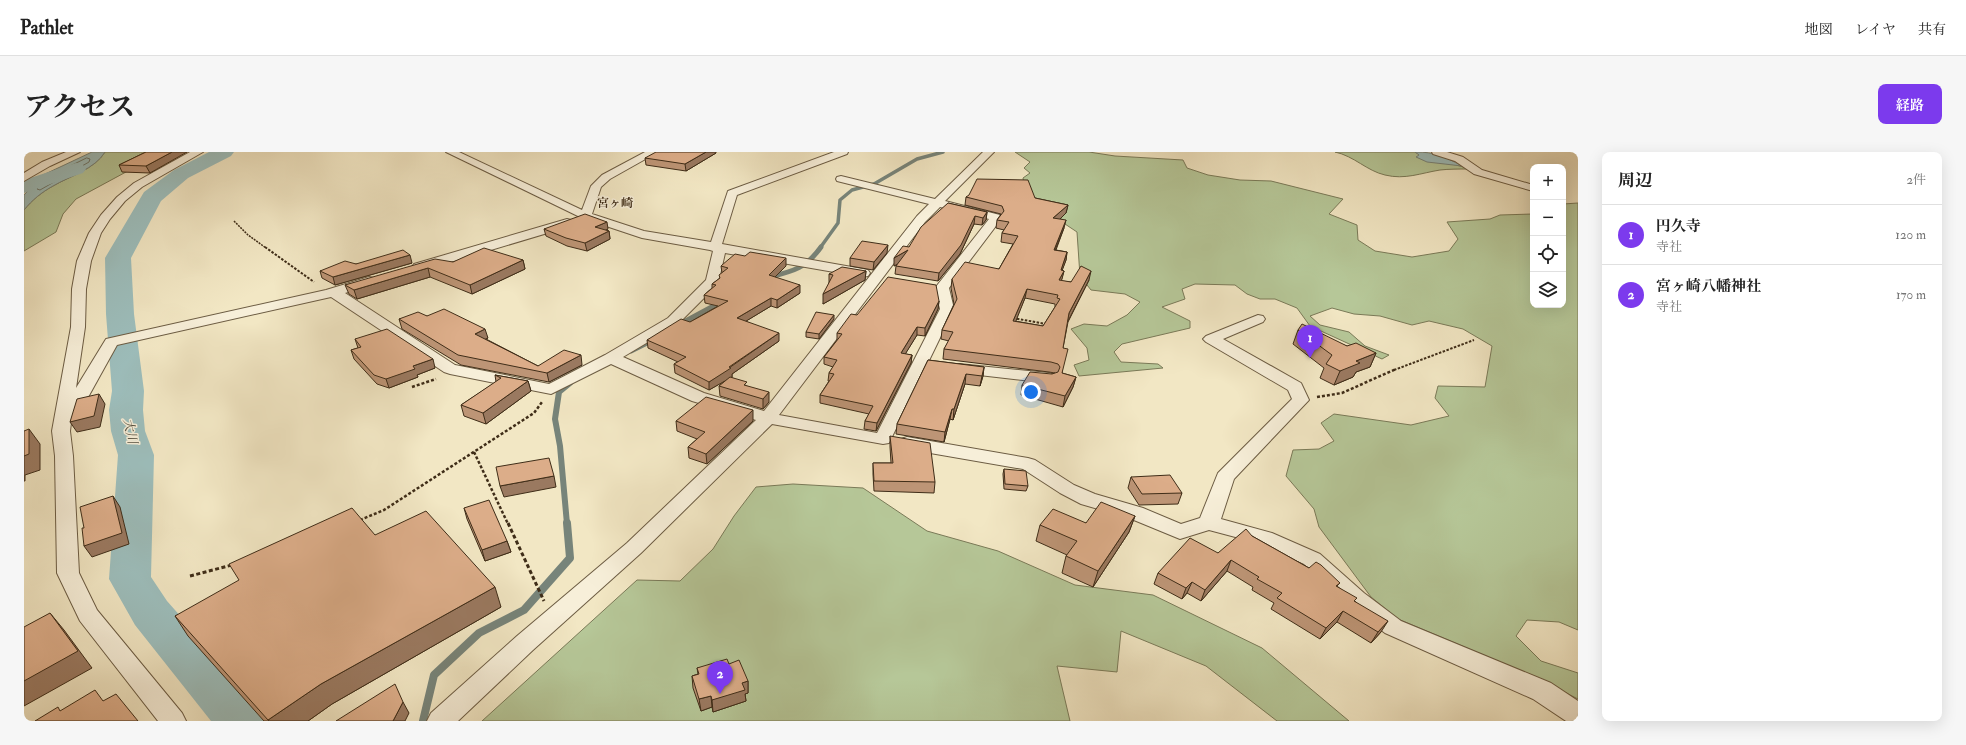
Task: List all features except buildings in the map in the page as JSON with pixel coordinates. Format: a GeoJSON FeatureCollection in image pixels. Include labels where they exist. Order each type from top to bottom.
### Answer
{"type":"FeatureCollection","features":[{"type":"Feature","properties":{"kind":"street"},"geometry":{"type":"LineString","coordinates":[[26,175],[46,164],[75,152]]}},
{"type":"Feature","properties":{"kind":"street"},"geometry":{"type":"LineString","coordinates":[[173,721],[88,615],[68,572],[64,456],[61,431],[78,327],[79,289],[84,261],[95,233],[117,203],[138,185],[176,162],[198,152]]}},
{"type":"Feature","properties":{"kind":"street"},"geometry":{"type":"LineString","coordinates":[[451,152],[586,216],[642,234],[891,278]]}},
{"type":"Feature","properties":{"kind":"street"},"geometry":{"type":"LineString","coordinates":[[586,216],[596,186],[606,177],[654,152]]}},
{"type":"Feature","properties":{"kind":"street"},"geometry":{"type":"LineString","coordinates":[[332,292],[450,369],[551,389],[610,358],[672,321],[713,281],[718,248],[732,194],[842,152]]}},
{"type":"Feature","properties":{"kind":"street"},"geometry":{"type":"LineString","coordinates":[[440,721],[634,548],[768,418],[921,219],[989,152]]}},
{"type":"Feature","properties":{"kind":"street"},"geometry":{"type":"LineString","coordinates":[[1436,152],[1459,159],[1478,172],[1530,187]]}},
{"type":"Feature","properties":{"kind":"street"},"geometry":{"type":"LineString","coordinates":[[842,179],[937,204],[974,211],[996,218],[942,288]]}},
{"type":"Feature","properties":{"kind":"street"},"geometry":{"type":"LineString","coordinates":[[402,272],[515,239],[586,216]]}},
{"type":"Feature","properties":{"kind":"street"},"geometry":{"type":"LineString","coordinates":[[61,431],[111,342],[332,292],[380,279]]}},
{"type":"Feature","properties":{"kind":"street"},"geometry":{"type":"LineString","coordinates":[[928,285],[942,288]]}},
{"type":"Feature","properties":{"kind":"street"},"geometry":{"type":"LineString","coordinates":[[883,439],[933,365],[947,309],[942,288]]}},
{"type":"Feature","properties":{"kind":"street"},"geometry":{"type":"LineString","coordinates":[[1210,523],[1225,477],[1301,400],[1295,387],[1211,339],[1258,319]]}},
{"type":"Feature","properties":{"kind":"street"},"geometry":{"type":"LineString","coordinates":[[610,358],[698,397],[768,418],[1028,464],[1066,489],[1088,499],[1136,513],[1180,532],[1210,523],[1265,538],[1312,559],[1356,599],[1393,627],[1542,692],[1578,715]]}},
{"type":"Feature","properties":{"kind":"street"},"geometry":{"type":"LineString","coordinates":[[933,365],[1049,378]]}},
{"type":"Feature","properties":{"kind":"path"},"geometry":{"type":"LineString","coordinates":[[234,221],[248,235],[332,292]]}},
{"type":"Feature","properties":{"kind":"path"},"geometry":{"type":"LineString","coordinates":[[1010,317],[1050,325]]}},
{"type":"Feature","properties":{"kind":"path"},"geometry":{"type":"LineString","coordinates":[[1301,400],[1342,393],[1390,371],[1474,340]]}},
{"type":"Feature","properties":{"kind":"path"},"geometry":{"type":"LineString","coordinates":[[356,522],[384,510],[534,413],[551,389]]}},
{"type":"Feature","properties":{"kind":"path"},"geometry":{"type":"LineString","coordinates":[[474,452],[553,619]]}},
{"type":"Feature","properties":{"kind":"path"},"geometry":{"type":"LineString","coordinates":[[190,576],[235,564]]}},
{"type":"Feature","properties":{"kind":"green space"},"geometry":{"type":"Polygon","coordinates":[[[105,152],[163,152],[76,199],[63,214],[56,232],[24,251],[24,210],[30,203],[53,186],[89,168],[101,158],[105,152]]]}},
{"type":"Feature","properties":{"kind":"green space"},"geometry":{"type":"Polygon","coordinates":[[[1015,152],[1089,152],[1115,156],[1183,160],[1187,168],[1208,175],[1240,180],[1271,181],[1343,199],[1329,214],[1357,225],[1358,240],[1375,251],[1412,257],[1449,251],[1458,239],[1447,222],[1490,219],[1500,215],[1530,214],[1530,308],[1566,308],[1566,204],[1578,203],[1578,630],[1559,622],[1527,620],[1516,636],[1541,661],[1578,673],[1578,699],[1524,672],[1398,619],[1371,597],[1319,527],[1314,509],[1286,476],[1293,450],[1319,449],[1334,441],[1321,423],[1334,414],[1411,425],[1449,416],[1435,398],[1438,386],[1485,387],[1492,346],[1463,329],[1429,321],[1412,325],[1380,316],[1354,314],[1332,308],[1310,316],[1320,325],[1349,332],[1365,346],[1389,355],[1382,359],[1310,326],[1297,308],[1275,299],[1260,299],[1247,294],[1235,285],[1195,284],[1182,289],[1185,299],[1162,307],[1190,321],[1190,328],[1122,344],[1114,352],[1121,362],[1158,364],[1163,368],[1079,376],[1074,365],[1089,360],[1087,348],[1071,329],[1084,324],[1107,326],[1127,315],[1140,302],[1125,294],[1091,290],[1080,276],[1077,232],[1065,224],[1056,212],[1026,199],[1023,178],[1030,173],[1024,168],[1030,162],[1015,152]]]}},
{"type":"Feature","properties":{"kind":"green space"},"geometry":{"type":"Polygon","coordinates":[[[1335,152],[1415,152],[1420,155],[1417,157],[1423,159],[1456,165],[1468,169],[1440,170],[1413,176],[1399,177],[1378,173],[1342,154],[1335,152]]]}},
{"type":"Feature","properties":{"kind":"green space"},"geometry":{"type":"Polygon","coordinates":[[[793,484],[863,488],[927,531],[998,551],[1075,585],[1153,595],[1262,648],[1349,721],[1277,721],[1206,666],[1121,631],[1117,672],[1057,666],[1070,721],[482,721],[637,580],[680,581],[713,549],[734,516],[756,487],[793,484]]]}},
{"type":"Feature","properties":{"kind":"water"},"geometry":{"type":"Polygon","coordinates":[[[92,152],[105,152],[101,158],[89,168],[53,186],[30,203],[24,210],[24,195],[43,175],[92,152]]]}},
{"type":"Feature","properties":{"kind":"water"},"geometry":{"type":"Polygon","coordinates":[[[1415,152],[1439,155],[1462,166],[1427,162],[1416,157],[1419,155],[1415,152]]]}},
{"type":"Feature","properties":{"kind":"waterway","name":"大川"},"geometry":{"type":"LineString","coordinates":[[224,152],[181,174],[152,197],[118,258],[120,314],[128,391],[126,410],[128,431],[136,455],[130,579],[151,613],[241,721]]}},
{"type":"Feature","properties":{"kind":"waterway"},"geometry":{"type":"LineString","coordinates":[[820,248],[838,223],[840,200],[852,190],[874,184],[917,159],[943,152]]}},
{"type":"Feature","properties":{"kind":"waterway"},"geometry":{"type":"LineString","coordinates":[[24,187],[76,169]]}},
{"type":"Feature","properties":{"kind":"waterway"},"geometry":{"type":"LineString","coordinates":[[770,277],[799,268],[810,260],[821,247]]}},
{"type":"Feature","properties":{"kind":"waterway"},"geometry":{"type":"LineString","coordinates":[[680,324],[721,302]]}},
{"type":"Feature","properties":{"kind":"waterway"},"geometry":{"type":"LineString","coordinates":[[631,351],[655,339]]}},
{"type":"Feature","properties":{"kind":"waterway"},"geometry":{"type":"LineString","coordinates":[[567,524],[560,446],[555,419],[559,392],[570,383]]}},
{"type":"Feature","properties":{"kind":"waterway"},"geometry":{"type":"LineString","coordinates":[[423,721],[434,675],[479,633],[524,610],[570,558],[567,523]]}},
{"type":"Feature","properties":{"kind":"place","name":"円久寺"},"geometry":{"type":"Point","coordinates":[1310,358]}},
{"type":"Feature","properties":{"kind":"place","name":"宮ヶ崎八幡神社"},"geometry":{"type":"Point","coordinates":[720,694]}},
{"type":"Feature","properties":{"kind":"district","name":"宮ヶ崎"},"geometry":{"type":"Point","coordinates":[615,203]}}]}
